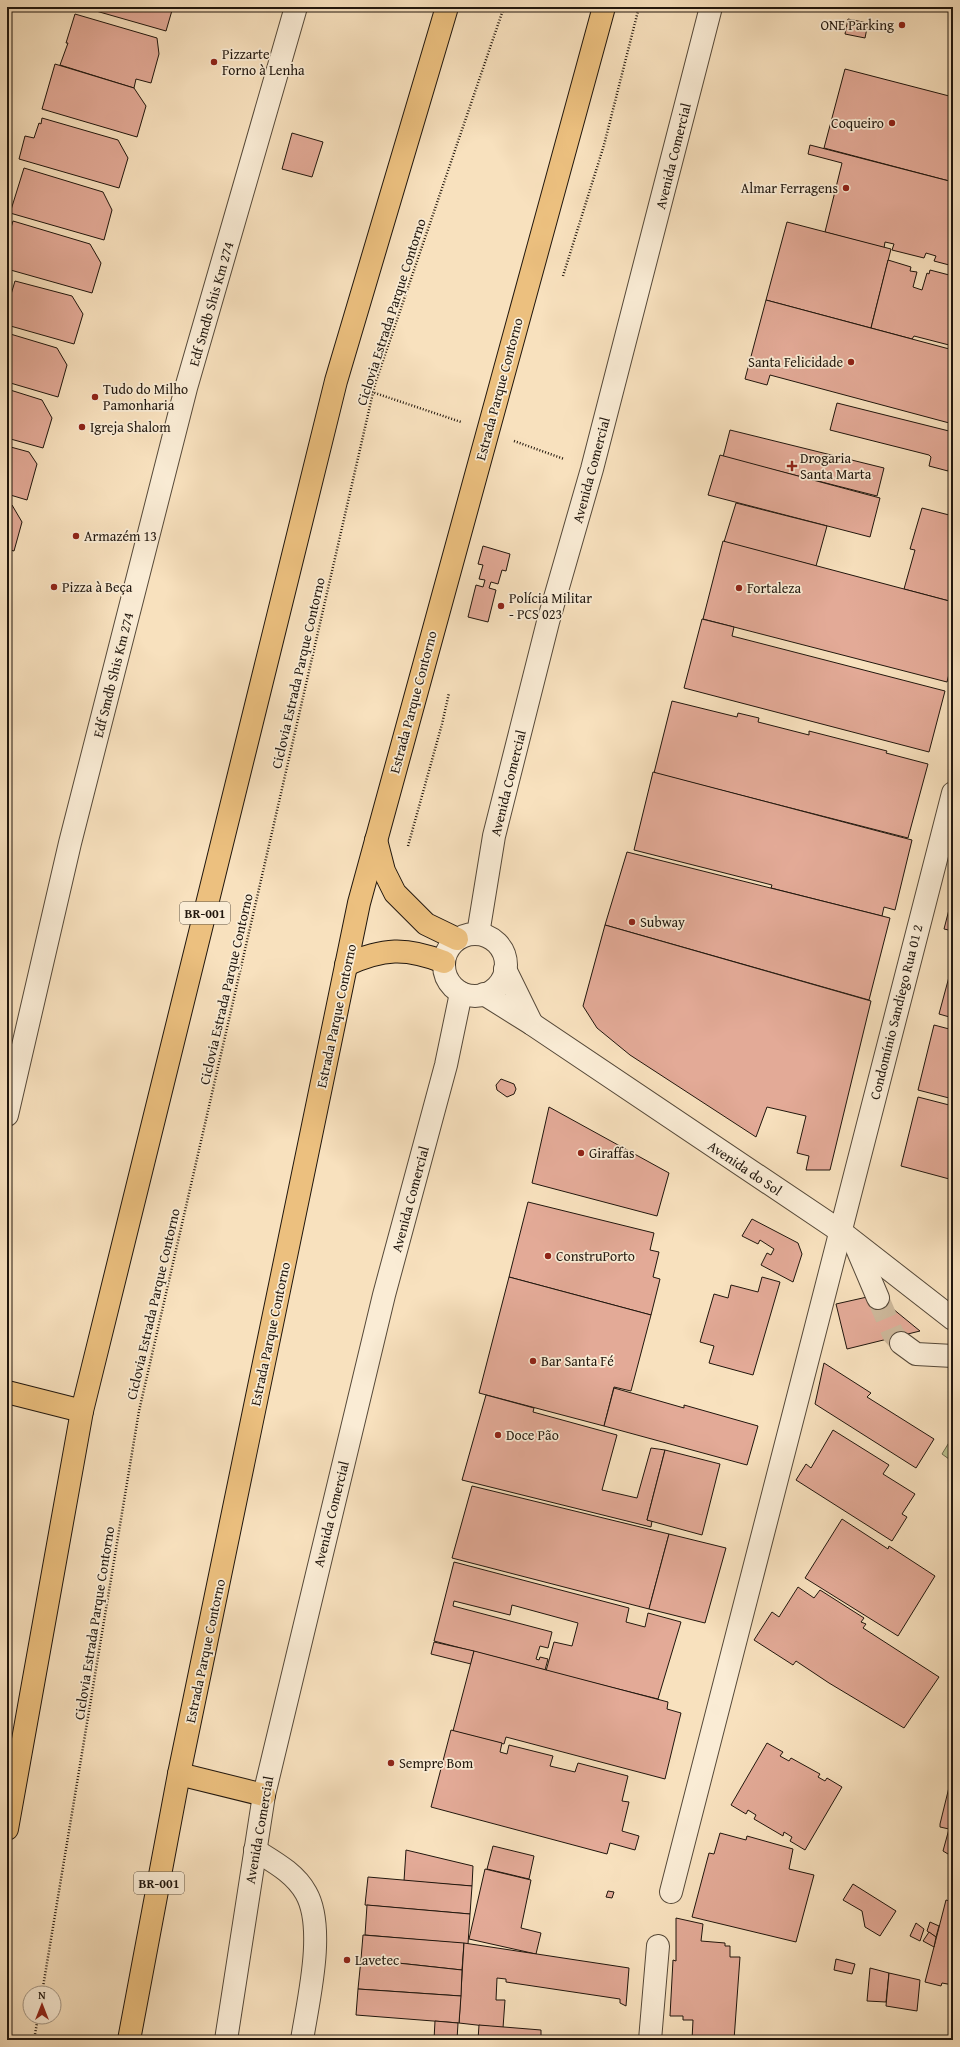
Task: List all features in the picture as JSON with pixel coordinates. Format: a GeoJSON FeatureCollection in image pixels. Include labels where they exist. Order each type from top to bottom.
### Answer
{"type":"FeatureCollection","features":[{"type":"Feature","properties":{"kind":"highway","name":"BR-001"},"geometry":{"type":"LineString","coordinates":[[7,1829],[82,1411],[336,381],[448,7]]}},
{"type":"Feature","properties":{"kind":"highway","name":"Estrada Parque Contorno"},"geometry":{"type":"LineString","coordinates":[[129,2040],[179,1774],[359,903],[604,7]]}},
{"type":"Feature","properties":{"kind":"highway"},"geometry":{"type":"LineString","coordinates":[[376,837],[384,871],[395,893],[426,924],[457,939]]}},
{"type":"Feature","properties":{"kind":"highway"},"geometry":{"type":"LineString","coordinates":[[346,965],[379,952],[395,951],[412,952],[444,962]]}},
{"type":"Feature","properties":{"kind":"highway"},"geometry":{"type":"LineString","coordinates":[[7,1392],[82,1411]]}},
{"type":"Feature","properties":{"kind":"highway"},"geometry":{"type":"LineString","coordinates":[[179,1774],[264,1795]]}},
{"type":"Feature","properties":{"kind":"street","name":"Edf Smdb Shis Km 274"},"geometry":{"type":"LineString","coordinates":[[7,1115],[72,835],[186,388],[296,7]]}},
{"type":"Feature","properties":{"kind":"street","name":"Avenida Comercial"},"geometry":{"type":"LineString","coordinates":[[478,934],[494,836],[548,622],[592,469],[711,7]]}},
{"type":"Feature","properties":{"kind":"street","name":"Condomínio Sandiego Rua 01 2"},"geometry":{"type":"LineString","coordinates":[[671,1892],[847,1237],[953,793]]}},
{"type":"Feature","properties":{"kind":"street"},"geometry":{"type":"LineString","coordinates":[[478,934],[496,942],[505,959],[505,969],[498,985],[484,994],[476,996],[461,993],[448,980],[444,972],[444,962],[446,953],[457,939],[467,935],[478,934]]}},
{"type":"Feature","properties":{"kind":"street","name":"Avenida do Sol"},"geometry":{"type":"LineString","coordinates":[[505,969],[532,1024]]}},
{"type":"Feature","properties":{"kind":"street","name":"Avenida Comercial"},"geometry":{"type":"LineString","coordinates":[[226,2040],[264,1795],[382,1303],[446,1065],[461,993]]}},
{"type":"Feature","properties":{"kind":"street","name":"Avenida do Sol"},"geometry":{"type":"LineString","coordinates":[[484,994],[532,1024],[847,1237],[953,1319]]}},
{"type":"Feature","properties":{"kind":"street"},"geometry":{"type":"LineString","coordinates":[[847,1237],[878,1298]]}},
{"type":"Feature","properties":{"kind":"street"},"geometry":{"type":"LineString","coordinates":[[900,1343],[916,1354],[953,1356]]}},
{"type":"Feature","properties":{"kind":"street"},"geometry":{"type":"LineString","coordinates":[[255,1850],[290,1873],[306,1893],[315,1921],[316,1946],[302,2040]]}},
{"type":"Feature","properties":{"kind":"street"},"geometry":{"type":"LineString","coordinates":[[650,2040],[658,1946]]}},
{"type":"Feature","properties":{"kind":"path","name":"Ciclovia Estrada Parque Contorno"},"geometry":{"type":"LineString","coordinates":[[43,1985],[139,1411],[375,384],[504,7]]}},
{"type":"Feature","properties":{"kind":"path"},"geometry":{"type":"LineString","coordinates":[[561,281],[604,145],[639,7]]}},
{"type":"Feature","properties":{"kind":"path"},"geometry":{"type":"LineString","coordinates":[[407,849],[442,724],[450,685]]}},
{"type":"Feature","properties":{"kind":"path"},"geometry":{"type":"LineString","coordinates":[[34,2040],[37,2025]]}},
{"type":"Feature","properties":{"kind":"green space"},"geometry":{"type":"Polygon","coordinates":[[[953,1436],[953,1462],[942,1454],[953,1436]]]}},
{"type":"Feature","properties":{"kind":"building"},"geometry":{"type":"Polygon","coordinates":[[[82,7],[173,7],[166,31],[82,7]]]}},
{"type":"Feature","properties":{"kind":"building"},"geometry":{"type":"Polygon","coordinates":[[[933,7],[953,7],[953,12],[933,7]]]}},
{"type":"Feature","properties":{"kind":"building"},"geometry":{"type":"Polygon","coordinates":[[[75,14],[157,38],[159,54],[151,83],[136,79],[134,88],[60,65],[68,43],[66,43],[75,14]]]}},
{"type":"Feature","properties":{"kind":"building"},"geometry":{"type":"Polygon","coordinates":[[[848,19],[868,23],[865,38],[845,34],[848,19]]]}},
{"type":"Feature","properties":{"kind":"building"},"geometry":{"type":"Polygon","coordinates":[[[55,64],[134,88],[146,106],[137,137],[42,109],[55,64]]]}},
{"type":"Feature","properties":{"kind":"building","name":"Coqueiro"},"geometry":{"type":"Polygon","coordinates":[[[845,69],[953,97],[953,182],[824,148],[845,69]]]}},
{"type":"Feature","properties":{"kind":"building"},"geometry":{"type":"Polygon","coordinates":[[[42,118],[118,140],[128,158],[119,188],[19,159],[25,136],[34,138],[39,123],[41,124],[42,118]]]}},
{"type":"Feature","properties":{"kind":"building"},"geometry":{"type":"Polygon","coordinates":[[[292,133],[323,142],[312,177],[282,169],[292,133]]]}},
{"type":"Feature","properties":{"kind":"building"},"geometry":{"type":"Polygon","coordinates":[[[810,145],[953,182],[953,266],[934,261],[936,256],[926,253],[924,258],[892,250],[894,244],[885,242],[884,248],[825,232],[842,163],[808,154],[810,145]]]}},
{"type":"Feature","properties":{"kind":"building"},"geometry":{"type":"Polygon","coordinates":[[[24,168],[103,192],[112,210],[104,240],[10,213],[24,168]]]}},
{"type":"Feature","properties":{"kind":"building"},"geometry":{"type":"Polygon","coordinates":[[[13,221],[90,244],[101,263],[92,293],[7,269],[7,241],[13,221]]]}},
{"type":"Feature","properties":{"kind":"building"},"geometry":{"type":"Polygon","coordinates":[[[787,222],[891,249],[871,328],[766,300],[787,222]]]}},
{"type":"Feature","properties":{"kind":"building"},"geometry":{"type":"Polygon","coordinates":[[[888,260],[911,267],[910,271],[917,272],[913,287],[922,290],[927,273],[929,274],[930,270],[953,276],[953,346],[914,336],[912,339],[871,328],[888,260]]]}},
{"type":"Feature","properties":{"kind":"building"},"geometry":{"type":"Polygon","coordinates":[[[15,281],[72,296],[83,314],[74,344],[7,325],[7,308],[15,281]]]}},
{"type":"Feature","properties":{"kind":"building","name":"Santa Felicidade"},"geometry":{"type":"Polygon","coordinates":[[[766,300],[953,350],[953,424],[770,375],[767,385],[745,379],[766,300]]]}},
{"type":"Feature","properties":{"kind":"building"},"geometry":{"type":"Polygon","coordinates":[[[7,333],[57,348],[67,365],[58,397],[7,382],[7,333]]]}},
{"type":"Feature","properties":{"kind":"building"},"geometry":{"type":"Polygon","coordinates":[[[7,389],[42,400],[52,418],[43,448],[7,438],[7,389]]]}},
{"type":"Feature","properties":{"kind":"building"},"geometry":{"type":"Polygon","coordinates":[[[837,403],[953,432],[953,459],[951,459],[948,471],[929,466],[931,457],[929,455],[830,430],[837,403]]]}},
{"type":"Feature","properties":{"kind":"building"},"geometry":{"type":"Polygon","coordinates":[[[730,430],[884,468],[877,496],[723,457],[730,430]]]}},
{"type":"Feature","properties":{"kind":"building"},"geometry":{"type":"Polygon","coordinates":[[[7,446],[29,452],[37,464],[27,500],[7,494],[7,446]]]}},
{"type":"Feature","properties":{"kind":"building"},"geometry":{"type":"Polygon","coordinates":[[[720,455],[880,498],[870,537],[708,495],[720,455]]]}},
{"type":"Feature","properties":{"kind":"building"},"geometry":{"type":"Polygon","coordinates":[[[7,503],[12,505],[22,522],[14,551],[7,549],[7,503]]]}},
{"type":"Feature","properties":{"kind":"building"},"geometry":{"type":"Polygon","coordinates":[[[736,503],[827,526],[816,566],[724,542],[736,503]]]}},
{"type":"Feature","properties":{"kind":"building"},"geometry":{"type":"Polygon","coordinates":[[[922,508],[953,516],[953,602],[904,589],[915,550],[910,549],[922,508]]]}},
{"type":"Feature","properties":{"kind":"building"},"geometry":{"type":"Polygon","coordinates":[[[723,541],[953,602],[953,658],[947,682],[703,619],[723,541]]]}},
{"type":"Feature","properties":{"kind":"building"},"geometry":{"type":"Polygon","coordinates":[[[483,546],[510,554],[506,571],[502,570],[498,584],[491,582],[489,588],[496,590],[488,622],[468,617],[476,585],[483,587],[485,580],[479,579],[483,565],[478,564],[483,546]]]}},
{"type":"Feature","properties":{"kind":"building"},"geometry":{"type":"Polygon","coordinates":[[[702,619],[734,627],[732,636],[945,691],[929,752],[684,688],[702,619]]]}},
{"type":"Feature","properties":{"kind":"building"},"geometry":{"type":"Polygon","coordinates":[[[672,701],[737,717],[738,713],[759,718],[758,722],[809,735],[809,731],[887,751],[886,753],[928,764],[908,838],[654,773],[672,701]]]}},
{"type":"Feature","properties":{"kind":"building"},"geometry":{"type":"Polygon","coordinates":[[[653,772],[912,840],[895,910],[884,907],[882,916],[771,888],[772,885],[634,850],[653,772]]]}},
{"type":"Feature","properties":{"kind":"building"},"geometry":{"type":"Polygon","coordinates":[[[627,852],[890,918],[869,1000],[605,925],[627,852]]]}},
{"type":"Feature","properties":{"kind":"building"},"geometry":{"type":"Polygon","coordinates":[[[953,894],[953,931],[944,929],[953,894]]]}},
{"type":"Feature","properties":{"kind":"building"},"geometry":{"type":"Polygon","coordinates":[[[605,925],[871,1001],[830,1170],[806,1170],[809,1156],[797,1153],[806,1116],[767,1107],[756,1137],[630,1055],[597,1028],[583,1006],[605,925]]]}},
{"type":"Feature","properties":{"kind":"building"},"geometry":{"type":"Polygon","coordinates":[[[953,962],[953,1018],[939,1014],[953,962]]]}},
{"type":"Feature","properties":{"kind":"building"},"geometry":{"type":"Polygon","coordinates":[[[934,1025],[953,1030],[953,1099],[918,1090],[934,1025]]]}},
{"type":"Feature","properties":{"kind":"building"},"geometry":{"type":"Polygon","coordinates":[[[501,1079],[514,1084],[516,1089],[514,1094],[507,1097],[497,1090],[496,1085],[501,1079]]]}},
{"type":"Feature","properties":{"kind":"building"},"geometry":{"type":"Polygon","coordinates":[[[918,1097],[953,1106],[953,1180],[901,1166],[918,1097]]]}},
{"type":"Feature","properties":{"kind":"building"},"geometry":{"type":"Polygon","coordinates":[[[549,1107],[669,1173],[657,1216],[532,1183],[549,1107]]]}},
{"type":"Feature","properties":{"kind":"building"},"geometry":{"type":"Polygon","coordinates":[[[528,1202],[654,1233],[650,1250],[659,1252],[653,1277],[660,1279],[651,1315],[509,1277],[528,1202]]]}},
{"type":"Feature","properties":{"kind":"building"},"geometry":{"type":"Polygon","coordinates":[[[752,1219],[798,1243],[802,1254],[793,1282],[761,1265],[767,1253],[771,1255],[774,1249],[760,1240],[758,1244],[742,1236],[752,1219]]]}},
{"type":"Feature","properties":{"kind":"building"},"geometry":{"type":"Polygon","coordinates":[[[509,1277],[651,1315],[631,1391],[614,1387],[604,1426],[479,1393],[509,1277]]]}},
{"type":"Feature","properties":{"kind":"building"},"geometry":{"type":"Polygon","coordinates":[[[762,1277],[780,1282],[753,1375],[709,1363],[714,1346],[700,1342],[714,1294],[728,1298],[731,1285],[758,1292],[762,1277]]]}},
{"type":"Feature","properties":{"kind":"building"},"geometry":{"type":"Polygon","coordinates":[[[876,1295],[920,1331],[847,1349],[836,1304],[876,1295]]]}},
{"type":"Feature","properties":{"kind":"building"},"geometry":{"type":"Polygon","coordinates":[[[824,1363],[871,1393],[867,1397],[934,1439],[916,1468],[815,1404],[824,1363]]]}},
{"type":"Feature","properties":{"kind":"building"},"geometry":{"type":"Polygon","coordinates":[[[614,1388],[684,1408],[684,1405],[758,1426],[747,1465],[604,1426],[614,1388]]]}},
{"type":"Feature","properties":{"kind":"building"},"geometry":{"type":"Polygon","coordinates":[[[486,1395],[534,1408],[533,1412],[617,1435],[602,1490],[637,1498],[651,1448],[665,1450],[647,1520],[652,1521],[651,1527],[462,1480],[486,1395]]]}},
{"type":"Feature","properties":{"kind":"building"},"geometry":{"type":"Polygon","coordinates":[[[833,1430],[889,1465],[883,1474],[915,1494],[902,1514],[907,1517],[892,1541],[796,1480],[806,1464],[811,1468],[833,1430]]]}},
{"type":"Feature","properties":{"kind":"building"},"geometry":{"type":"Polygon","coordinates":[[[665,1450],[720,1464],[702,1535],[647,1520],[665,1450]]]}},
{"type":"Feature","properties":{"kind":"building"},"geometry":{"type":"Polygon","coordinates":[[[472,1486],[669,1534],[649,1609],[452,1558],[472,1486]]]}},
{"type":"Feature","properties":{"kind":"building"},"geometry":{"type":"Polygon","coordinates":[[[842,1519],[888,1549],[889,1546],[935,1576],[898,1636],[805,1578],[842,1519]]]}},
{"type":"Feature","properties":{"kind":"building"},"geometry":{"type":"Polygon","coordinates":[[[669,1534],[726,1548],[705,1623],[649,1609],[669,1534]]]}},
{"type":"Feature","properties":{"kind":"building"},"geometry":{"type":"Polygon","coordinates":[[[454,1562],[629,1608],[626,1622],[645,1627],[648,1613],[681,1622],[658,1699],[546,1671],[554,1642],[572,1646],[578,1623],[512,1605],[510,1615],[454,1601],[453,1606],[552,1632],[548,1648],[540,1646],[536,1659],[539,1660],[540,1657],[548,1659],[545,1670],[434,1641],[454,1562]]]}},
{"type":"Feature","properties":{"kind":"building"},"geometry":{"type":"Polygon","coordinates":[[[798,1587],[814,1598],[820,1590],[864,1618],[861,1622],[866,1624],[863,1628],[939,1677],[904,1728],[829,1683],[796,1661],[793,1665],[754,1640],[772,1612],[779,1617],[798,1587]]]}},
{"type":"Feature","properties":{"kind":"building"},"geometry":{"type":"Polygon","coordinates":[[[434,1642],[474,1651],[471,1664],[431,1654],[434,1642]]]}},
{"type":"Feature","properties":{"kind":"building"},"geometry":{"type":"Polygon","coordinates":[[[474,1651],[668,1702],[667,1709],[681,1713],[665,1779],[506,1737],[504,1744],[453,1731],[474,1651]]]}},
{"type":"Feature","properties":{"kind":"building"},"geometry":{"type":"Polygon","coordinates":[[[451,1730],[502,1743],[500,1752],[507,1754],[509,1745],[553,1756],[550,1766],[575,1772],[578,1763],[628,1776],[622,1801],[629,1802],[622,1831],[639,1836],[635,1850],[610,1843],[607,1854],[431,1807],[451,1730]]]}},
{"type":"Feature","properties":{"kind":"building"},"geometry":{"type":"Polygon","coordinates":[[[767,1743],[783,1752],[780,1756],[789,1761],[791,1758],[820,1774],[818,1777],[825,1781],[827,1778],[842,1787],[805,1850],[790,1841],[792,1837],[784,1832],[783,1836],[754,1819],[756,1815],[748,1810],[746,1814],[731,1805],[767,1743]]]}},
{"type":"Feature","properties":{"kind":"building"},"geometry":{"type":"Polygon","coordinates":[[[953,1771],[953,1857],[943,1851],[949,1829],[940,1827],[940,1824],[953,1771]]]}},
{"type":"Feature","properties":{"kind":"building"},"geometry":{"type":"Polygon","coordinates":[[[720,1833],[746,1840],[747,1836],[793,1849],[789,1869],[814,1875],[796,1942],[692,1917],[709,1853],[714,1854],[720,1833]]]}},
{"type":"Feature","properties":{"kind":"building"},"geometry":{"type":"Polygon","coordinates":[[[493,1846],[534,1856],[529,1879],[487,1869],[493,1846]]]}},
{"type":"Feature","properties":{"kind":"building"},"geometry":{"type":"Polygon","coordinates":[[[406,1850],[473,1866],[472,1886],[404,1881],[406,1850]]]}},
{"type":"Feature","properties":{"kind":"building"},"geometry":{"type":"Polygon","coordinates":[[[485,1869],[531,1880],[521,1928],[541,1933],[536,1954],[469,1939],[485,1869]]]}},
{"type":"Feature","properties":{"kind":"building"},"geometry":{"type":"Polygon","coordinates":[[[368,1877],[472,1886],[470,1914],[365,1905],[368,1877]]]}},
{"type":"Feature","properties":{"kind":"building"},"geometry":{"type":"Polygon","coordinates":[[[853,1884],[896,1911],[880,1936],[865,1927],[862,1911],[843,1900],[853,1884]]]}},
{"type":"Feature","properties":{"kind":"building"},"geometry":{"type":"Polygon","coordinates":[[[608,1891],[614,1892],[612,1898],[606,1897],[608,1891]]]}},
{"type":"Feature","properties":{"kind":"building"},"geometry":{"type":"Polygon","coordinates":[[[946,1900],[953,1902],[953,1985],[942,1983],[941,1986],[925,1982],[946,1900]]]}},
{"type":"Feature","properties":{"kind":"building"},"geometry":{"type":"Polygon","coordinates":[[[367,1905],[470,1914],[468,1944],[365,1935],[367,1905]]]}},
{"type":"Feature","properties":{"kind":"building"},"geometry":{"type":"Polygon","coordinates":[[[676,1918],[703,1924],[701,1941],[725,1943],[725,1946],[730,1946],[730,1957],[740,1957],[734,2040],[692,2040],[693,2020],[683,2020],[683,2016],[670,2016],[673,1960],[676,1961],[676,1918]]]}},
{"type":"Feature","properties":{"kind":"building"},"geometry":{"type":"Polygon","coordinates":[[[930,1922],[939,1926],[936,1937],[927,1931],[930,1922]]]}},
{"type":"Feature","properties":{"kind":"building"},"geometry":{"type":"Polygon","coordinates":[[[916,1923],[924,1929],[920,1941],[910,1936],[916,1923]]]}},
{"type":"Feature","properties":{"kind":"building"},"geometry":{"type":"Polygon","coordinates":[[[929,1932],[936,1937],[934,1947],[923,1941],[929,1932]]]}},
{"type":"Feature","properties":{"kind":"building"},"geometry":{"type":"Polygon","coordinates":[[[363,1935],[464,1943],[462,1970],[361,1959],[363,1935]]]}},
{"type":"Feature","properties":{"kind":"building"},"geometry":{"type":"Polygon","coordinates":[[[464,1943],[629,1968],[626,2006],[620,2003],[620,1999],[506,1982],[506,1979],[497,1978],[496,2000],[505,2000],[503,2028],[459,2023],[464,1943]]]}},
{"type":"Feature","properties":{"kind":"building"},"geometry":{"type":"Polygon","coordinates":[[[361,1959],[462,1970],[461,1996],[358,1989],[361,1959]]]}},
{"type":"Feature","properties":{"kind":"building"},"geometry":{"type":"Polygon","coordinates":[[[836,1959],[855,1964],[852,1974],[834,1970],[836,1959]]]}},
{"type":"Feature","properties":{"kind":"building"},"geometry":{"type":"Polygon","coordinates":[[[870,1968],[889,1973],[886,2002],[867,2001],[870,1968]]]}},
{"type":"Feature","properties":{"kind":"building"},"geometry":{"type":"Polygon","coordinates":[[[889,1973],[920,1980],[917,2011],[886,2006],[889,1973]]]}},
{"type":"Feature","properties":{"kind":"building"},"geometry":{"type":"Polygon","coordinates":[[[358,1989],[461,1996],[459,2023],[356,2015],[358,1989]]]}},
{"type":"Feature","properties":{"kind":"building"},"geometry":{"type":"Polygon","coordinates":[[[435,2021],[458,2023],[457,2040],[434,2040],[435,2021]]]}},
{"type":"Feature","properties":{"kind":"building"},"geometry":{"type":"Polygon","coordinates":[[[479,2025],[541,2030],[541,2040],[478,2040],[479,2025]]]}},
{"type":"Feature","properties":{"kind":"building"},"geometry":{"type":"Polygon","coordinates":[[[936,2036],[953,2037],[953,2040],[936,2040],[936,2036]]]}},
{"type":"Feature","properties":{"kind":"tunnel"},"geometry":{"type":"LineString","coordinates":[[878,1298],[893,1334],[901,1343]]}},
{"type":"Feature","properties":{"kind":"place","name":"ONE Parking"},"geometry":{"type":"Point","coordinates":[902,25]}},
{"type":"Feature","properties":{"kind":"place","name":"Pizzarte Forno à Lenha"},"geometry":{"type":"Point","coordinates":[214,62]}},
{"type":"Feature","properties":{"kind":"place","name":"Coqueiro"},"geometry":{"type":"Point","coordinates":[892,123]}},
{"type":"Feature","properties":{"kind":"place","name":"Almar Ferragens"},"geometry":{"type":"Point","coordinates":[846,188]}},
{"type":"Feature","properties":{"kind":"place","name":"Santa Felicidade"},"geometry":{"type":"Point","coordinates":[851,362]}},
{"type":"Feature","properties":{"kind":"place","name":"Tudo do Milho Pamonharia"},"geometry":{"type":"Point","coordinates":[95,397]}},
{"type":"Feature","properties":{"kind":"place","name":"Igreja Shalom"},"geometry":{"type":"Point","coordinates":[82,427]}},
{"type":"Feature","properties":{"kind":"place","name":"Drogaria Santa Marta"},"geometry":{"type":"Point","coordinates":[792,466]}},
{"type":"Feature","properties":{"kind":"place","name":"Armazém 13"},"geometry":{"type":"Point","coordinates":[76,536]}},
{"type":"Feature","properties":{"kind":"place","name":"Pizza à Beça"},"geometry":{"type":"Point","coordinates":[54,587]}},
{"type":"Feature","properties":{"kind":"place","name":"Fortaleza"},"geometry":{"type":"Point","coordinates":[739,588]}},
{"type":"Feature","properties":{"kind":"place","name":"Polícia Militar - PCS 023"},"geometry":{"type":"Point","coordinates":[501,606]}},
{"type":"Feature","properties":{"kind":"place","name":"Subway"},"geometry":{"type":"Point","coordinates":[632,922]}},
{"type":"Feature","properties":{"kind":"place","name":"Giraffas"},"geometry":{"type":"Point","coordinates":[581,1153]}},
{"type":"Feature","properties":{"kind":"place","name":"ConstruPorto"},"geometry":{"type":"Point","coordinates":[548,1256]}},
{"type":"Feature","properties":{"kind":"place","name":"Bar Santa Fé"},"geometry":{"type":"Point","coordinates":[533,1361]}},
{"type":"Feature","properties":{"kind":"place","name":"Doce Pão"},"geometry":{"type":"Point","coordinates":[498,1435]}},
{"type":"Feature","properties":{"kind":"place","name":"Sempre Bom"},"geometry":{"type":"Point","coordinates":[391,1763]}},
{"type":"Feature","properties":{"kind":"place","name":"Lavetec"},"geometry":{"type":"Point","coordinates":[347,1960]}}]}
